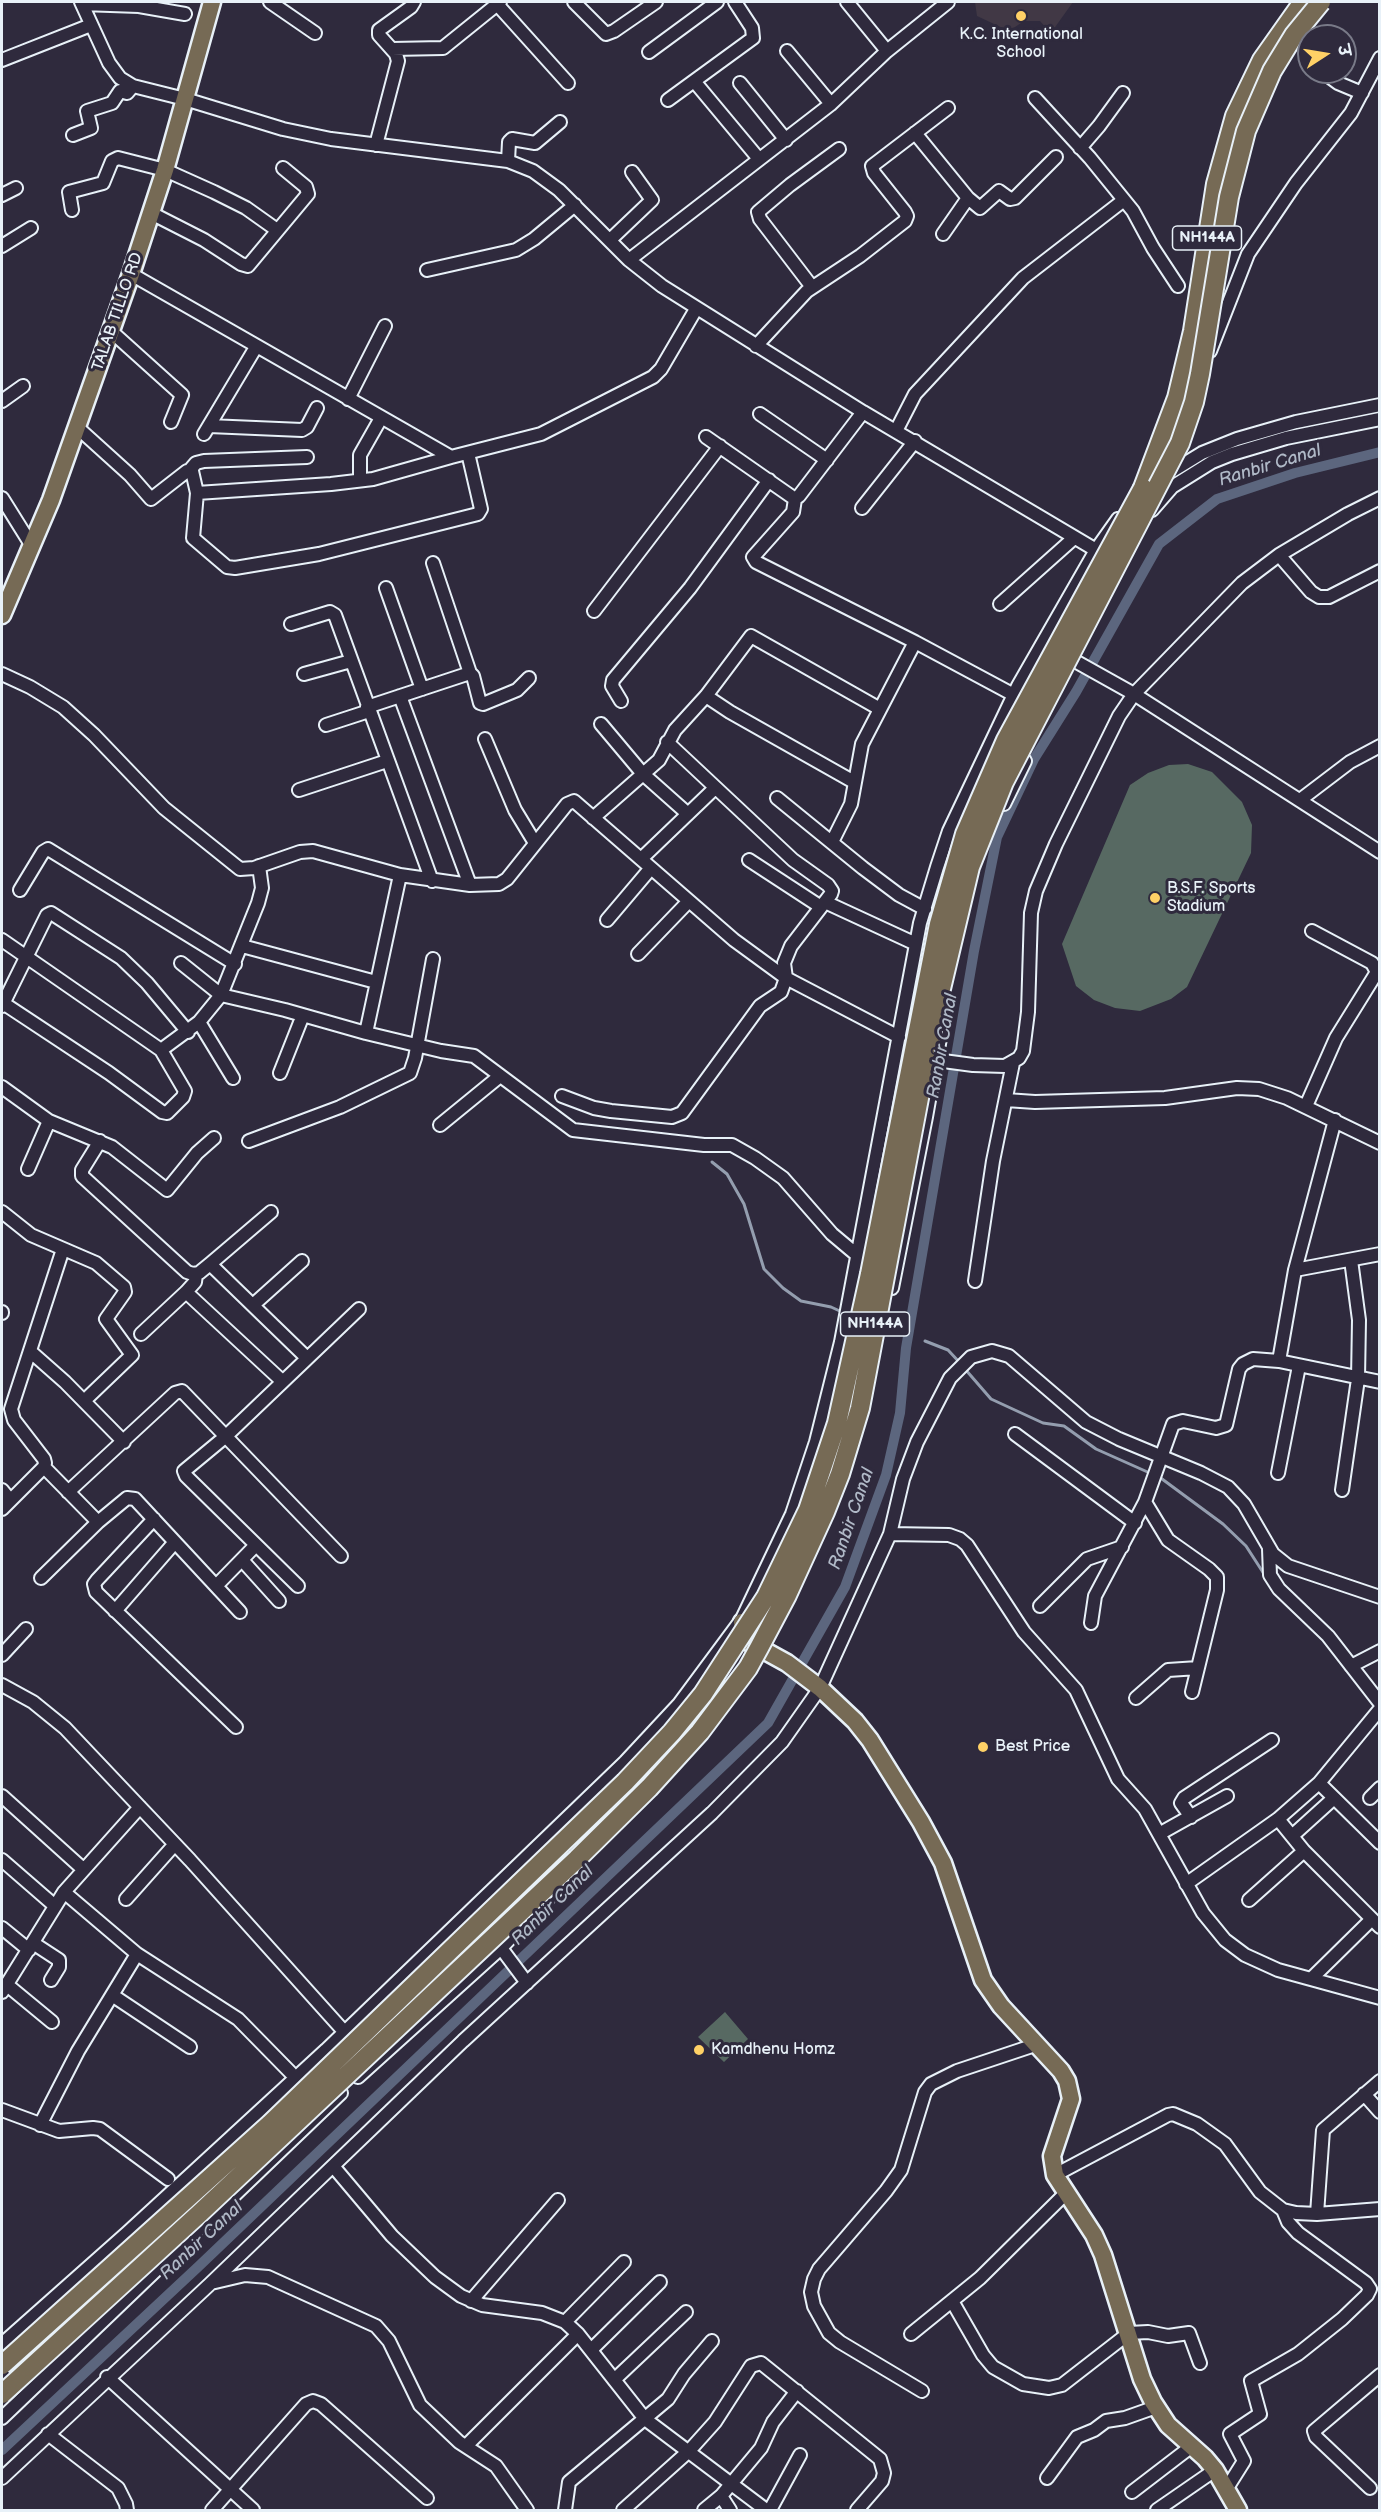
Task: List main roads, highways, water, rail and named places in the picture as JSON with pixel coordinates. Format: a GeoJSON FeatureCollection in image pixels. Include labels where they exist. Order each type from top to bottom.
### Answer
{"type":"FeatureCollection","features":[{"type":"Feature","properties":{"kind":"highway","name":"NH144A"},"geometry":{"type":"LineString","coordinates":[[2,2365],[270,2124],[625,1782],[672,1732],[703,1694],[766,1597],[808,1510],[837,1423],[870,1274],[939,924],[965,834],[1006,740],[1143,488],[1160,447],[1177,398],[1193,330],[1216,184],[1235,116],[1262,60],[1303,2]]}},
{"type":"Feature","properties":{"kind":"highway","name":"NH144A"},"geometry":{"type":"LineString","coordinates":[[2,2394],[200,2213],[577,1860],[649,1788],[700,1732],[755,1655],[787,1594],[825,1512],[845,1459],[860,1408],[935,1014],[970,867],[1004,782],[1180,443],[1198,383],[1229,197],[1246,131],[1272,71],[1294,35],[1321,2]]}},
{"type":"Feature","properties":{"kind":"main road","name":"TALAB TILLO RD"},"geometry":{"type":"LineString","coordinates":[[2,615],[32,546],[78,428],[112,332],[165,170],[212,2]]}},
{"type":"Feature","properties":{"kind":"main road"},"geometry":{"type":"LineString","coordinates":[[742,1619],[743,1635],[747,1641],[787,1663],[816,1685],[855,1721],[870,1740],[921,1822],[949,1879],[983,1980],[1001,2006],[1062,2071],[1070,2091],[1068,2110],[1052,2156],[1055,2175],[1094,2235],[1103,2255],[1142,2379],[1156,2407],[1168,2425],[1215,2470],[1238,2511]]}},
{"type":"Feature","properties":{"kind":"waterway","name":"Ranbir Canal"},"geometry":{"type":"LineString","coordinates":[[2,2450],[199,2266],[768,1723],[845,1587],[886,1475],[900,1413],[906,1348],[974,951],[997,837],[1034,759],[1076,692],[1159,544],[1217,499],[1295,473],[1380,452]]}},
{"type":"Feature","properties":{"kind":"waterway"},"geometry":{"type":"LineString","coordinates":[[712,1162],[727,1174],[744,1204],[764,1269],[783,1288],[801,1301],[831,1307],[842,1312]]}},
{"type":"Feature","properties":{"kind":"waterway"},"geometry":{"type":"LineString","coordinates":[[925,1341],[948,1350],[961,1364]]}},
{"type":"Feature","properties":{"kind":"waterway"},"geometry":{"type":"LineString","coordinates":[[965,1369],[991,1399],[1043,1423],[1064,1426],[1096,1449],[1152,1474]]}},
{"type":"Feature","properties":{"kind":"waterway"},"geometry":{"type":"LineString","coordinates":[[1158,1476],[1223,1524],[1246,1546],[1266,1577]]}},
{"type":"Feature","properties":{"kind":"place","name":"K.C. International School"},"geometry":{"type":"Point","coordinates":[1021,16]}},
{"type":"Feature","properties":{"kind":"place","name":"B.S.F. Sports Stadium"},"geometry":{"type":"Point","coordinates":[1155,898]}},
{"type":"Feature","properties":{"kind":"place","name":"Best Price"},"geometry":{"type":"Point","coordinates":[983,1747]}},
{"type":"Feature","properties":{"kind":"place","name":"Kamdhenu Homz"},"geometry":{"type":"Point","coordinates":[699,2050]}}]}
